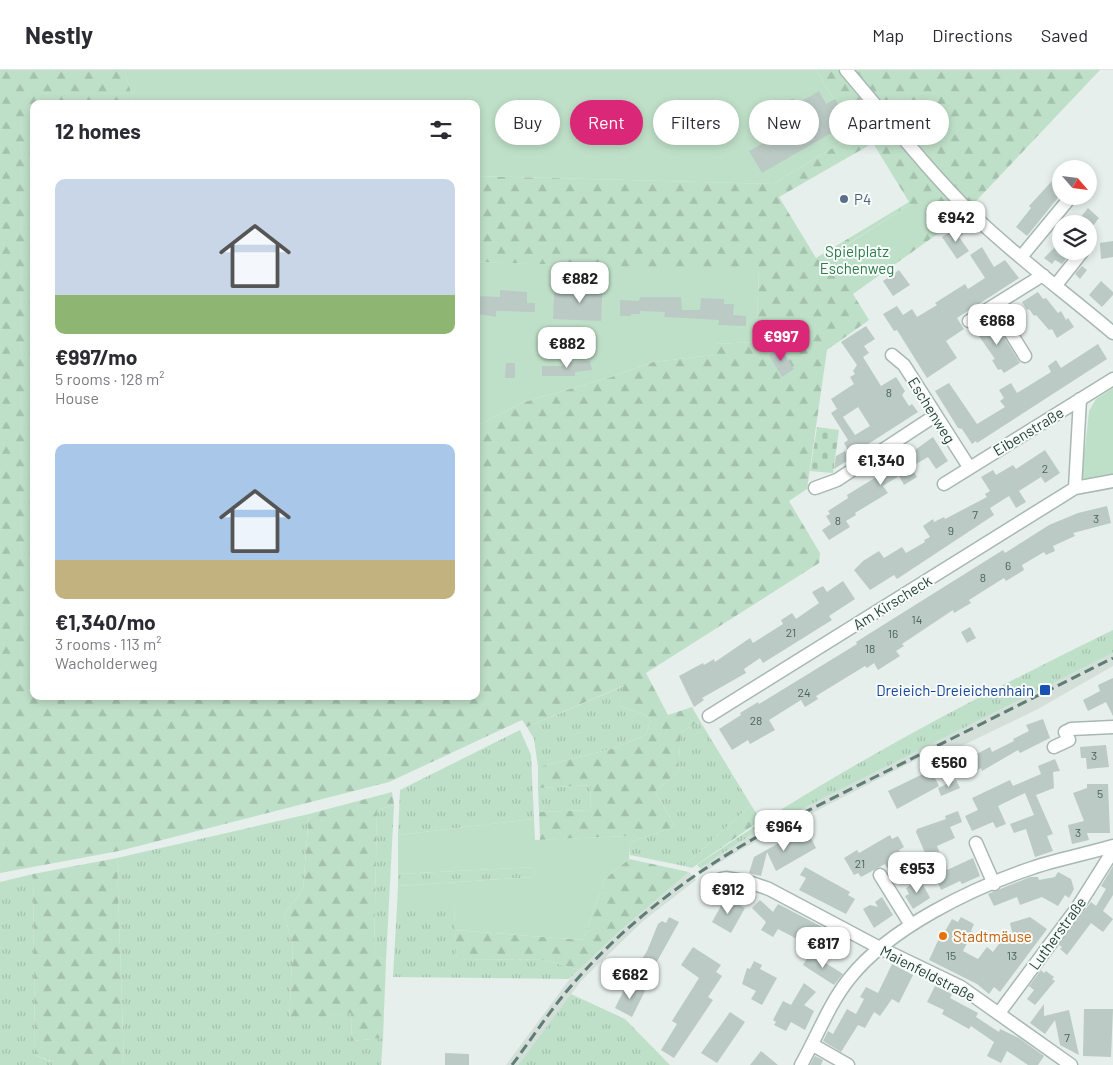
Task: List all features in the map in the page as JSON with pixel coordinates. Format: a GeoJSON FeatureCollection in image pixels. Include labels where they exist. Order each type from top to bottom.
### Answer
{"type":"FeatureCollection","features":[{"type":"Feature","properties":{"kind":"street"},"geometry":{"type":"LineString","coordinates":[[846,70],[945,186],[1021,257],[1113,333]]}},
{"type":"Feature","properties":{"kind":"street"},"geometry":{"type":"LineString","coordinates":[[1021,257],[1064,205]]}},
{"type":"Feature","properties":{"kind":"street"},"geometry":{"type":"LineString","coordinates":[[1056,285],[1076,260]]}},
{"type":"Feature","properties":{"kind":"street"},"geometry":{"type":"LineString","coordinates":[[969,321],[1042,275]]}},
{"type":"Feature","properties":{"kind":"street"},"geometry":{"type":"LineString","coordinates":[[994,306],[1025,356]]}},
{"type":"Feature","properties":{"kind":"street","name":"Eschenweg"},"geometry":{"type":"LineString","coordinates":[[892,355],[904,365],[969,467]]}},
{"type":"Feature","properties":{"kind":"street","name":"Eibenstraße"},"geometry":{"type":"LineString","coordinates":[[944,484],[1113,379]]}},
{"type":"Feature","properties":{"kind":"street"},"geometry":{"type":"LineString","coordinates":[[1075,488],[1080,399]]}},
{"type":"Feature","properties":{"kind":"street"},"geometry":{"type":"LineString","coordinates":[[815,488],[838,480],[936,416]]}},
{"type":"Feature","properties":{"kind":"street","name":"Am Kirscheck"},"geometry":{"type":"LineString","coordinates":[[709,716],[1075,488],[1113,481]]}},
{"type":"Feature","properties":{"kind":"street"},"geometry":{"type":"LineString","coordinates":[[1054,747],[1069,740],[1065,732],[1071,729],[1113,727]]}},
{"type":"Feature","properties":{"kind":"street"},"geometry":{"type":"LineString","coordinates":[[976,843],[994,884]]}},
{"type":"Feature","properties":{"kind":"street"},"geometry":{"type":"LineString","coordinates":[[801,1065],[847,981],[880,948],[910,925],[940,908],[1032,868],[1113,846]]}},
{"type":"Feature","properties":{"kind":"street","name":"Lutherstraße"},"geometry":{"type":"LineString","coordinates":[[999,1013],[1077,908],[1113,852]]}},
{"type":"Feature","properties":{"kind":"street"},"geometry":{"type":"LineString","coordinates":[[880,875],[910,925]]}},
{"type":"Feature","properties":{"kind":"street","name":"Maienfeldstraße"},"geometry":{"type":"LineString","coordinates":[[720,879],[726,878],[749,882],[769,889],[880,948],[961,987],[1071,1065]]}},
{"type":"Feature","properties":{"kind":"street"},"geometry":{"type":"LineString","coordinates":[[813,1045],[848,1065]]}},
{"type":"Feature","properties":{"kind":"shaded area"},"geometry":{"type":"Polygon","coordinates":[[[1113,653],[1113,666],[1038,709],[949,752],[943,746],[742,849],[704,872],[700,868],[754,833],[1113,653]]]}},
{"type":"Feature","properties":{"kind":"shaded area"},"geometry":{"type":"Polygon","coordinates":[[[689,872],[696,880],[643,921],[582,980],[518,1065],[506,1065],[569,980],[621,930],[689,872]]]}},
{"type":"Feature","properties":{"kind":"green space"},"geometry":{"type":"Polygon","coordinates":[[[0,70],[124,70],[134,100],[30,100],[30,700],[480,700],[480,424],[524,402],[611,377],[653,362],[714,355],[714,344],[756,342],[759,272],[480,262],[480,176],[773,184],[837,145],[870,145],[779,197],[816,258],[909,202],[874,145],[949,145],[949,100],[834,100],[816,70],[1100,70],[960,218],[853,294],[869,320],[827,350],[807,489],[789,501],[820,553],[819,563],[646,673],[668,715],[692,707],[700,721],[681,732],[678,772],[655,792],[675,826],[629,843],[629,836],[540,840],[539,812],[590,810],[591,785],[538,788],[538,767],[615,748],[646,735],[651,720],[645,715],[620,706],[623,686],[527,727],[522,720],[389,782],[119,851],[0,873],[0,70]],[[911,204],[832,254],[852,285],[952,211],[937,221],[911,204]]]}},
{"type":"Feature","properties":{"kind":"green space"},"geometry":{"type":"Polygon","coordinates":[[[124,70],[816,70],[834,100],[829,100],[829,145],[837,145],[773,184],[480,176],[480,100],[134,100],[124,70]]]}},
{"type":"Feature","properties":{"kind":"green space","name":"Spielplatz Eschenweg"},"geometry":{"type":"Polygon","coordinates":[[[911,204],[929,210],[937,221],[952,210],[954,212],[852,286],[831,255],[911,204]]]}},
{"type":"Feature","properties":{"kind":"green space"},"geometry":{"type":"Polygon","coordinates":[[[480,262],[759,271],[756,342],[715,344],[714,355],[653,362],[611,377],[524,402],[480,424],[480,262]]]}},
{"type":"Feature","properties":{"kind":"green space"},"geometry":{"type":"Polygon","coordinates":[[[1113,388],[1113,476],[1084,480],[1082,476],[1089,411],[1096,399],[1113,388]]]}},
{"type":"Feature","properties":{"kind":"green space"},"geometry":{"type":"Polygon","coordinates":[[[817,427],[839,430],[833,473],[810,471],[817,427]]]}},
{"type":"Feature","properties":{"kind":"green space"},"geometry":{"type":"Polygon","coordinates":[[[1113,630],[1113,653],[754,833],[700,868],[697,865],[848,769],[1006,683],[1113,630]]]}},
{"type":"Feature","properties":{"kind":"green space"},"geometry":{"type":"Polygon","coordinates":[[[624,686],[620,706],[645,715],[651,720],[646,735],[615,748],[538,767],[534,739],[527,727],[624,686]]]}},
{"type":"Feature","properties":{"kind":"green space"},"geometry":{"type":"Polygon","coordinates":[[[700,721],[751,805],[684,866],[630,855],[629,843],[675,826],[655,792],[678,772],[681,732],[700,721]]]}},
{"type":"Feature","properties":{"kind":"green space"},"geometry":{"type":"Polygon","coordinates":[[[520,730],[531,755],[534,819],[398,835],[400,790],[520,730]]]}},
{"type":"Feature","properties":{"kind":"green space"},"geometry":{"type":"Polygon","coordinates":[[[591,785],[590,810],[539,812],[538,788],[591,785]]]}},
{"type":"Feature","properties":{"kind":"green space"},"geometry":{"type":"Polygon","coordinates":[[[392,792],[394,805],[377,810],[374,955],[386,961],[383,1038],[351,1041],[352,1013],[289,1022],[293,944],[284,915],[303,889],[309,814],[392,792]]]}},
{"type":"Feature","properties":{"kind":"green space"},"geometry":{"type":"Polygon","coordinates":[[[394,805],[386,961],[374,955],[377,810],[394,805]]]}},
{"type":"Feature","properties":{"kind":"green space"},"geometry":{"type":"Polygon","coordinates":[[[751,805],[761,820],[692,868],[684,866],[751,805]]]}},
{"type":"Feature","properties":{"kind":"green space"},"geometry":{"type":"Polygon","coordinates":[[[309,814],[303,889],[284,915],[293,944],[289,1021],[352,1013],[351,1041],[383,1038],[381,1065],[124,1065],[117,858],[309,814]]]}},
{"type":"Feature","properties":{"kind":"green space"},"geometry":{"type":"Polygon","coordinates":[[[534,819],[535,840],[630,836],[629,859],[605,879],[583,940],[455,930],[454,906],[397,906],[398,886],[534,877],[535,867],[398,874],[398,835],[534,819]]]}},
{"type":"Feature","properties":{"kind":"green space"},"geometry":{"type":"Polygon","coordinates":[[[117,858],[124,1065],[52,1065],[51,1061],[35,1055],[33,874],[117,858]]]}},
{"type":"Feature","properties":{"kind":"green space"},"geometry":{"type":"Polygon","coordinates":[[[629,859],[689,872],[621,930],[579,970],[545,960],[457,959],[455,930],[583,940],[605,879],[629,859]]]}},
{"type":"Feature","properties":{"kind":"green space"},"geometry":{"type":"Polygon","coordinates":[[[535,867],[534,877],[398,886],[398,874],[535,867]]]}},
{"type":"Feature","properties":{"kind":"green space"},"geometry":{"type":"Polygon","coordinates":[[[33,874],[35,1055],[52,1062],[52,1065],[0,1065],[0,882],[33,874]]]}},
{"type":"Feature","properties":{"kind":"green space"},"geometry":{"type":"Polygon","coordinates":[[[397,906],[454,906],[457,959],[545,960],[579,970],[569,979],[393,977],[397,906]]]}},
{"type":"Feature","properties":{"kind":"green space"},"geometry":{"type":"Polygon","coordinates":[[[571,994],[625,1019],[670,1065],[518,1065],[571,994]]]}},
{"type":"Feature","properties":{"kind":"building"},"geometry":{"type":"Polygon","coordinates":[[[819,91],[826,104],[829,102],[829,134],[819,140],[819,100],[804,100],[819,91]]]}},
{"type":"Feature","properties":{"kind":"building"},"geometry":{"type":"Polygon","coordinates":[[[760,145],[810,145],[762,173],[749,151],[760,145]]]}},
{"type":"Feature","properties":{"kind":"building"},"geometry":{"type":"Polygon","coordinates":[[[1052,181],[1052,205],[1027,236],[1016,227],[1031,208],[1029,206],[1052,181]]]}},
{"type":"Feature","properties":{"kind":"building"},"geometry":{"type":"Polygon","coordinates":[[[1088,208],[1096,215],[1082,215],[1088,208]]]}},
{"type":"Feature","properties":{"kind":"building"},"geometry":{"type":"Polygon","coordinates":[[[958,227],[963,234],[959,237],[969,251],[957,259],[942,237],[958,227]]]}},
{"type":"Feature","properties":{"kind":"building"},"geometry":{"type":"Polygon","coordinates":[[[1113,241],[1113,257],[1101,259],[1100,243],[1113,241]]]}},
{"type":"Feature","properties":{"kind":"building"},"geometry":{"type":"Polygon","coordinates":[[[982,247],[994,267],[1005,260],[1019,278],[957,318],[964,329],[946,341],[957,358],[927,378],[897,330],[894,331],[883,314],[897,306],[903,315],[912,309],[917,317],[965,284],[968,289],[985,278],[970,255],[982,247]]]}},
{"type":"Feature","properties":{"kind":"building"},"geometry":{"type":"Polygon","coordinates":[[[1052,250],[1052,260],[1055,260],[1052,264],[1044,258],[1052,250]]]}},
{"type":"Feature","properties":{"kind":"building"},"geometry":{"type":"Polygon","coordinates":[[[1055,260],[1065,260],[1062,264],[1055,260]]]}},
{"type":"Feature","properties":{"kind":"building"},"geometry":{"type":"Polygon","coordinates":[[[1082,266],[1087,270],[1080,279],[1075,274],[1082,266]]]}},
{"type":"Feature","properties":{"kind":"building"},"geometry":{"type":"Polygon","coordinates":[[[899,270],[910,285],[893,296],[883,281],[899,270]]]}},
{"type":"Feature","properties":{"kind":"building"},"geometry":{"type":"Polygon","coordinates":[[[590,277],[603,277],[601,321],[553,319],[554,293],[589,293],[590,277]]]}},
{"type":"Feature","properties":{"kind":"building"},"geometry":{"type":"Polygon","coordinates":[[[1101,281],[1113,292],[1113,295],[1102,307],[1089,295],[1101,281]]]}},
{"type":"Feature","properties":{"kind":"building"},"geometry":{"type":"Polygon","coordinates":[[[500,290],[527,292],[527,303],[535,303],[535,312],[496,311],[496,317],[480,314],[480,296],[500,297],[500,290]]]}},
{"type":"Feature","properties":{"kind":"building"},"geometry":{"type":"Polygon","coordinates":[[[1038,292],[1043,299],[1046,298],[1058,313],[1061,311],[1066,320],[1068,318],[1074,327],[1057,338],[1052,329],[1049,330],[1036,315],[1034,316],[1029,309],[1027,310],[1022,302],[1038,292]]]}},
{"type":"Feature","properties":{"kind":"building"},"geometry":{"type":"Polygon","coordinates":[[[640,297],[681,297],[682,310],[700,310],[701,298],[724,299],[724,304],[734,304],[733,315],[746,316],[746,326],[718,325],[719,320],[664,317],[665,312],[640,311],[640,314],[620,316],[620,300],[639,301],[640,297]]]}},
{"type":"Feature","properties":{"kind":"building"},"geometry":{"type":"Polygon","coordinates":[[[992,318],[1020,363],[1004,373],[1001,369],[998,370],[992,360],[995,359],[974,329],[992,318]]]}},
{"type":"Feature","properties":{"kind":"building"},"geometry":{"type":"Polygon","coordinates":[[[866,326],[875,339],[864,346],[869,353],[863,357],[881,386],[896,377],[905,391],[902,395],[909,406],[912,404],[918,412],[851,455],[844,443],[848,440],[831,413],[837,409],[831,399],[854,384],[850,377],[855,374],[853,371],[857,365],[841,342],[866,326]],[[858,407],[843,417],[855,435],[870,426],[858,407]]]}},
{"type":"Feature","properties":{"kind":"building"},"geometry":{"type":"Polygon","coordinates":[[[1098,344],[1107,359],[977,443],[976,441],[972,444],[962,429],[958,428],[935,391],[949,383],[977,424],[1005,407],[1000,401],[1004,398],[999,390],[1011,383],[1017,393],[1051,372],[1048,366],[1056,360],[1061,368],[1098,344]]]}},
{"type":"Feature","properties":{"kind":"building"},"geometry":{"type":"Polygon","coordinates":[[[780,347],[794,369],[782,377],[769,355],[780,347]]]}},
{"type":"Feature","properties":{"kind":"building"},"geometry":{"type":"Polygon","coordinates":[[[590,361],[592,370],[575,372],[575,376],[542,376],[542,366],[568,366],[569,362],[590,361]]]}},
{"type":"Feature","properties":{"kind":"building"},"geometry":{"type":"Polygon","coordinates":[[[506,363],[515,363],[515,378],[505,378],[506,363]]]}},
{"type":"Feature","properties":{"kind":"building"},"geometry":{"type":"Polygon","coordinates":[[[933,437],[948,461],[936,469],[928,457],[911,467],[917,477],[904,485],[899,476],[883,486],[888,493],[855,513],[856,515],[846,521],[850,527],[829,540],[822,530],[831,524],[826,516],[830,514],[828,511],[848,498],[847,495],[886,471],[888,468],[885,463],[897,455],[901,460],[933,437]]]}},
{"type":"Feature","properties":{"kind":"building"},"geometry":{"type":"Polygon","coordinates":[[[1045,450],[1060,473],[1045,483],[1041,477],[1019,491],[1026,502],[1016,508],[1009,496],[990,508],[994,515],[897,579],[894,575],[870,590],[854,570],[863,561],[879,551],[884,558],[902,547],[906,553],[925,542],[924,540],[930,537],[923,526],[933,519],[934,522],[944,517],[945,519],[987,497],[985,494],[990,491],[981,477],[993,470],[996,475],[1013,465],[1016,469],[1045,450]]]}},
{"type":"Feature","properties":{"kind":"building"},"geometry":{"type":"Polygon","coordinates":[[[845,451],[850,459],[834,469],[836,456],[845,451]]]}},
{"type":"Feature","properties":{"kind":"building"},"geometry":{"type":"Polygon","coordinates":[[[1107,506],[1111,523],[1073,533],[1075,536],[1053,546],[1055,551],[1046,555],[1044,552],[1022,565],[1024,570],[1006,581],[1004,578],[969,600],[971,603],[954,613],[953,610],[902,644],[904,646],[896,651],[900,656],[878,670],[874,663],[867,668],[865,666],[816,696],[818,699],[805,707],[801,700],[769,720],[775,730],[750,744],[748,740],[732,750],[719,729],[741,715],[740,713],[758,702],[759,704],[857,644],[856,642],[1003,550],[1005,553],[1049,525],[1078,513],[1107,506]]]}},
{"type":"Feature","properties":{"kind":"building"},"geometry":{"type":"Polygon","coordinates":[[[843,581],[855,599],[829,616],[832,620],[763,663],[760,658],[744,669],[746,673],[702,698],[704,700],[694,707],[679,676],[703,663],[704,665],[714,659],[715,662],[750,638],[753,643],[783,624],[781,620],[792,613],[796,619],[819,603],[812,592],[823,586],[827,592],[843,581]]]}},
{"type":"Feature","properties":{"kind":"building"},"geometry":{"type":"Polygon","coordinates":[[[970,627],[976,638],[967,643],[961,632],[970,627]]]}},
{"type":"Feature","properties":{"kind":"building"},"geometry":{"type":"Polygon","coordinates":[[[1113,678],[1113,716],[1106,702],[1088,711],[1083,700],[1100,691],[1098,685],[1113,678]]]}},
{"type":"Feature","properties":{"kind":"building"},"geometry":{"type":"Polygon","coordinates":[[[1043,719],[1050,738],[1020,753],[1018,750],[982,771],[981,768],[976,771],[969,758],[990,747],[992,752],[1014,741],[1013,739],[1029,731],[1026,725],[1043,719]]]}},
{"type":"Feature","properties":{"kind":"building"},"geometry":{"type":"Polygon","coordinates":[[[1106,745],[1109,767],[1087,769],[1086,758],[1081,758],[1080,747],[1106,745]]]}},
{"type":"Feature","properties":{"kind":"building"},"geometry":{"type":"Polygon","coordinates":[[[1055,759],[1060,771],[1053,772],[1054,788],[1036,795],[1053,834],[1047,836],[1053,851],[1035,857],[1026,829],[1014,833],[1010,824],[1034,815],[1025,793],[998,806],[1006,824],[996,828],[993,822],[972,831],[965,816],[978,810],[972,798],[1010,780],[1013,786],[1041,774],[1038,766],[1055,759]]]}},
{"type":"Feature","properties":{"kind":"building"},"geometry":{"type":"Polygon","coordinates":[[[931,770],[939,786],[897,809],[888,791],[931,770]]]}},
{"type":"Feature","properties":{"kind":"building"},"geometry":{"type":"Polygon","coordinates":[[[956,780],[960,788],[941,796],[938,788],[956,780]]]}},
{"type":"Feature","properties":{"kind":"building"},"geometry":{"type":"Polygon","coordinates":[[[1087,784],[1108,784],[1110,833],[1087,833],[1089,840],[1072,844],[1068,825],[1084,821],[1073,793],[1087,788],[1087,784]]]}},
{"type":"Feature","properties":{"kind":"building"},"geometry":{"type":"Polygon","coordinates":[[[958,811],[962,822],[950,827],[955,838],[937,846],[947,870],[973,858],[980,876],[962,884],[960,881],[941,890],[916,832],[917,829],[946,819],[945,816],[958,811]]]}},
{"type":"Feature","properties":{"kind":"building"},"geometry":{"type":"Polygon","coordinates":[[[806,828],[816,848],[776,871],[767,852],[761,876],[749,873],[754,857],[806,828]]]}},
{"type":"Feature","properties":{"kind":"building"},"geometry":{"type":"Polygon","coordinates":[[[890,835],[892,839],[898,836],[904,847],[899,850],[905,862],[889,870],[885,864],[861,877],[858,873],[854,875],[844,858],[857,850],[859,853],[890,835]]]}},
{"type":"Feature","properties":{"kind":"building"},"geometry":{"type":"Polygon","coordinates":[[[1113,866],[1113,895],[1103,911],[1113,919],[1103,932],[1091,923],[1067,955],[1060,949],[1062,947],[1059,945],[1091,902],[1096,906],[1106,889],[1101,886],[1113,866]]]}},
{"type":"Feature","properties":{"kind":"building"},"geometry":{"type":"Polygon","coordinates":[[[805,867],[850,892],[848,895],[855,899],[846,914],[799,890],[806,878],[800,875],[805,867]]]}},
{"type":"Feature","properties":{"kind":"building"},"geometry":{"type":"Polygon","coordinates":[[[1058,872],[1071,879],[1074,889],[1069,898],[1065,895],[1058,906],[1042,897],[1020,905],[1017,897],[994,906],[988,894],[1030,877],[1038,877],[1039,880],[1055,877],[1058,872]]]}},
{"type":"Feature","properties":{"kind":"building"},"geometry":{"type":"Polygon","coordinates":[[[920,879],[930,898],[913,909],[905,896],[909,894],[906,888],[920,879]]]}},
{"type":"Feature","properties":{"kind":"building"},"geometry":{"type":"Polygon","coordinates":[[[726,897],[745,908],[731,933],[712,922],[726,897]]]}},
{"type":"Feature","properties":{"kind":"building"},"geometry":{"type":"Polygon","coordinates":[[[882,897],[893,915],[874,928],[863,909],[870,905],[878,907],[875,902],[882,897]]]}},
{"type":"Feature","properties":{"kind":"building"},"geometry":{"type":"Polygon","coordinates":[[[760,900],[773,912],[778,904],[828,930],[814,948],[778,929],[773,937],[761,930],[766,922],[752,908],[760,900]]]}},
{"type":"Feature","properties":{"kind":"building"},"geometry":{"type":"Polygon","coordinates":[[[669,917],[679,922],[650,974],[637,967],[647,951],[658,924],[662,921],[666,923],[669,917]]]}},
{"type":"Feature","properties":{"kind":"building"},"geometry":{"type":"Polygon","coordinates":[[[961,917],[974,924],[971,931],[973,932],[963,951],[978,959],[987,947],[993,952],[1001,941],[1004,943],[1012,932],[1010,923],[1030,917],[1047,929],[1000,992],[994,987],[989,994],[977,984],[929,960],[942,932],[944,933],[952,919],[958,922],[961,917]]]}},
{"type":"Feature","properties":{"kind":"building"},"geometry":{"type":"Polygon","coordinates":[[[693,947],[721,965],[716,972],[722,976],[708,997],[713,1000],[674,1058],[661,1050],[677,1024],[672,1021],[699,978],[681,965],[693,947]]]}},
{"type":"Feature","properties":{"kind":"building"},"geometry":{"type":"Polygon","coordinates":[[[810,953],[843,974],[834,985],[803,965],[810,953]]]}},
{"type":"Feature","properties":{"kind":"building"},"geometry":{"type":"Polygon","coordinates":[[[754,961],[762,965],[760,969],[777,978],[762,1005],[751,999],[756,991],[742,984],[747,968],[750,969],[754,961]]]}},
{"type":"Feature","properties":{"kind":"building"},"geometry":{"type":"Polygon","coordinates":[[[629,963],[639,968],[635,977],[624,972],[629,963]]]}},
{"type":"Feature","properties":{"kind":"building"},"geometry":{"type":"Polygon","coordinates":[[[892,964],[913,975],[899,1003],[892,999],[880,1016],[874,1012],[865,1028],[858,1025],[841,1052],[823,1041],[828,1031],[833,1034],[847,1009],[856,1014],[864,999],[860,997],[866,987],[878,993],[892,964]]]}},
{"type":"Feature","properties":{"kind":"building"},"geometry":{"type":"Polygon","coordinates":[[[1041,970],[1054,977],[1052,979],[1055,981],[1035,1005],[1027,999],[1034,990],[1029,986],[1041,970]]]}},
{"type":"Feature","properties":{"kind":"building"},"geometry":{"type":"Polygon","coordinates":[[[628,982],[645,991],[632,1017],[615,1008],[628,982]]]}},
{"type":"Feature","properties":{"kind":"building"},"geometry":{"type":"Polygon","coordinates":[[[804,983],[816,992],[804,1005],[814,1011],[805,1030],[791,1022],[786,1031],[774,1025],[776,1022],[773,1020],[783,1001],[791,1005],[804,983]]]}},
{"type":"Feature","properties":{"kind":"building"},"geometry":{"type":"Polygon","coordinates":[[[935,986],[952,994],[950,998],[978,1013],[976,1017],[999,1032],[1000,1029],[1019,1038],[1044,1056],[1038,1065],[1028,1065],[1007,1051],[1001,1063],[987,1056],[994,1042],[971,1026],[969,1029],[942,1014],[944,1010],[927,1002],[935,986]]]}},
{"type":"Feature","properties":{"kind":"building"},"geometry":{"type":"Polygon","coordinates":[[[1044,1004],[1044,1016],[1069,1010],[1079,1055],[1060,1045],[1055,1020],[1045,1034],[1030,1023],[1044,1004]]]}},
{"type":"Feature","properties":{"kind":"building"},"geometry":{"type":"Polygon","coordinates":[[[1084,1009],[1113,1009],[1111,1057],[1083,1056],[1084,1009]]]}},
{"type":"Feature","properties":{"kind":"building"},"geometry":{"type":"Polygon","coordinates":[[[730,1012],[745,1022],[717,1063],[701,1053],[730,1012]]]}},
{"type":"Feature","properties":{"kind":"building"},"geometry":{"type":"Polygon","coordinates":[[[761,1051],[778,1065],[750,1065],[761,1051]]]}},
{"type":"Feature","properties":{"kind":"building"},"geometry":{"type":"Polygon","coordinates":[[[445,1053],[469,1054],[469,1065],[445,1065],[445,1053]]]}},
{"type":"Feature","properties":{"kind":"building"},"geometry":{"type":"Polygon","coordinates":[[[815,1056],[823,1060],[821,1065],[810,1065],[815,1056]]]}},
{"type":"Feature","properties":{"kind":"railway"},"geometry":{"type":"LineString","coordinates":[[512,1065],[559,1001],[588,967],[636,921],[689,880],[744,844],[773,828],[1113,658]]}},
{"type":"Feature","properties":{"kind":"place","name":"P4"},"geometry":{"type":"Point","coordinates":[844,199]}},
{"type":"Feature","properties":{"kind":"place","name":"Dreieich-Dreieichenhain"},"geometry":{"type":"Point","coordinates":[1045,690]}},
{"type":"Feature","properties":{"kind":"place","name":"Stadtmäuse"},"geometry":{"type":"Point","coordinates":[943,936]}}]}
